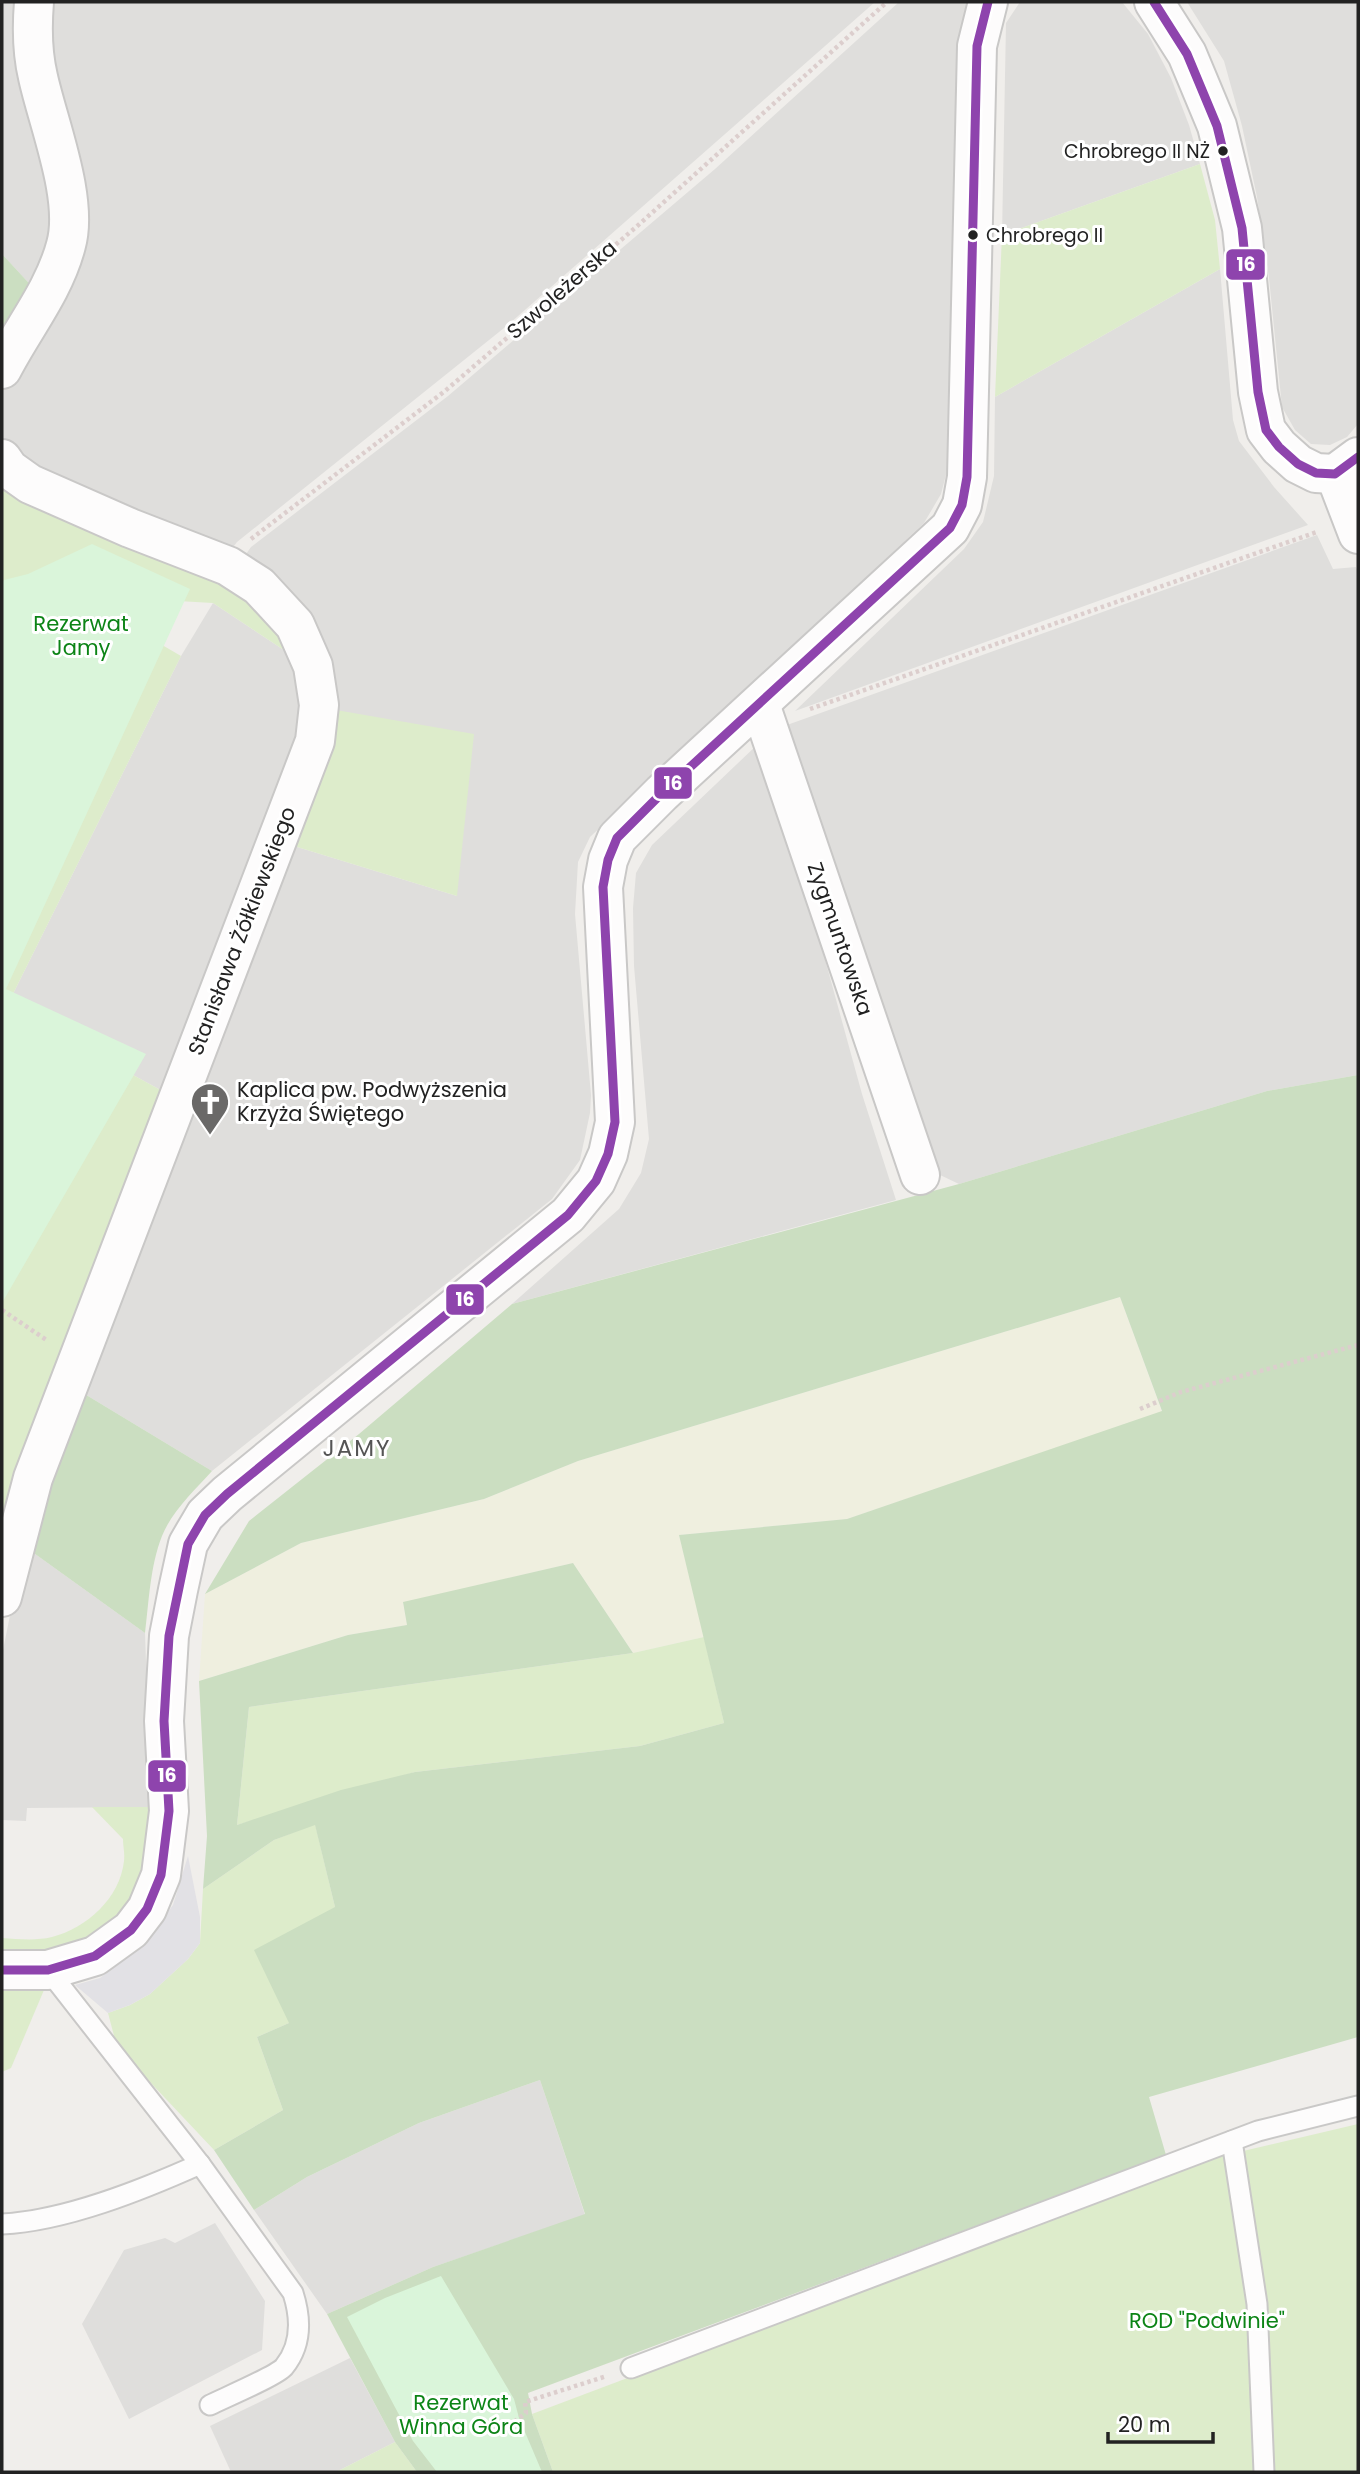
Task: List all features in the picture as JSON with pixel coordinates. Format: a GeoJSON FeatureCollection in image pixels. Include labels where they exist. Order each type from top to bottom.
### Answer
{"type":"FeatureCollection","features":[{"type":"Feature","properties":{"kind":"street"},"geometry":{"type":"LineString","coordinates":[[2,369],[55,278],[67,242],[68,208],[59,151],[37,75],[32,27],[34,2]]}},
{"type":"Feature","properties":{"kind":"street"},"geometry":{"type":"LineString","coordinates":[[2,1970],[48,1970],[95,1956],[131,1930],[147,1909],[161,1875],[169,1811],[164,1721],[169,1636],[188,1544],[205,1515],[397,1353],[568,1216],[596,1181],[608,1154],[615,1122],[603,887],[608,860],[617,838],[662,793],[950,528],[962,505],[967,477],[978,46],[988,2]]}},
{"type":"Feature","properties":{"kind":"street"},"geometry":{"type":"LineString","coordinates":[[1154,2],[1187,54],[1217,126],[1242,228],[1258,392],[1266,430],[1279,447],[1298,464],[1317,472],[1346,465],[1340,532]]}},
{"type":"Feature","properties":{"kind":"street","name":"Stanisława Żółkiewskiego"},"geometry":{"type":"LineString","coordinates":[[2,459],[9,469],[30,484],[130,528],[228,566],[259,586],[295,625],[313,666],[319,705],[315,741],[33,1478],[2,1597]]}},
{"type":"Feature","properties":{"kind":"street","name":"Zygmuntowska"},"geometry":{"type":"LineString","coordinates":[[760,704],[920,1175]]}},
{"type":"Feature","properties":{"kind":"lane"},"geometry":{"type":"LineString","coordinates":[[48,1970],[200,2164],[293,2293],[299,2312],[299,2334],[294,2351],[283,2369],[210,2405]]}},
{"type":"Feature","properties":{"kind":"lane"},"geometry":{"type":"LineString","coordinates":[[631,2368],[1258,2131],[1358,2106]]}},
{"type":"Feature","properties":{"kind":"lane"},"geometry":{"type":"LineString","coordinates":[[1232,2141],[1257,2304],[1264,2472]]}},
{"type":"Feature","properties":{"kind":"lane"},"geometry":{"type":"LineString","coordinates":[[2,2224],[24,2223],[65,2213],[155,2185],[200,2164]]}},
{"type":"Feature","properties":{"kind":"path","name":"Szwoleżerska"},"geometry":{"type":"LineString","coordinates":[[228,566],[246,542],[445,391],[614,246],[887,2]]}},
{"type":"Feature","properties":{"kind":"path"},"geometry":{"type":"LineString","coordinates":[[805,711],[1340,532]]}},
{"type":"Feature","properties":{"kind":"path"},"geometry":{"type":"LineString","coordinates":[[2,1310],[44,1340],[82,1353]]}},
{"type":"Feature","properties":{"kind":"path"},"geometry":{"type":"LineString","coordinates":[[1140,1409],[1181,1392],[1358,1345]]}},
{"type":"Feature","properties":{"kind":"path"},"geometry":{"type":"LineString","coordinates":[[503,2430],[526,2413],[525,2402],[631,2368]]}},
{"type":"Feature","properties":{"kind":"shaded area"},"geometry":{"type":"Polygon","coordinates":[[[2,2],[21,2],[55,224],[38,293],[2,254],[2,2]]]}},
{"type":"Feature","properties":{"kind":"shaded area"},"geometry":{"type":"Polygon","coordinates":[[[50,2],[875,2],[509,324],[237,542],[225,558],[93,502],[6,448],[2,436],[2,391],[5,380],[47,312],[55,79],[50,2]]]}},
{"type":"Feature","properties":{"kind":"shaded area"},"geometry":{"type":"Polygon","coordinates":[[[899,2],[971,2],[955,191],[947,471],[941,494],[924,523],[590,837],[578,862],[575,914],[591,1095],[590,1113],[580,1160],[552,1199],[212,1471],[78,1390],[294,846],[457,896],[239,564],[251,547],[448,396],[715,169],[899,2]]]}},
{"type":"Feature","properties":{"kind":"shaded area"},"geometry":{"type":"Polygon","coordinates":[[[1020,2],[1122,2],[1148,34],[1171,78],[1200,164],[1002,235],[1006,23],[1020,2]]]}},
{"type":"Feature","properties":{"kind":"shaded area"},"geometry":{"type":"Polygon","coordinates":[[[1187,2],[1358,2],[1358,424],[1347,437],[1330,445],[1311,444],[1295,430],[1282,407],[1269,278],[1257,197],[1242,126],[1224,61],[1187,2]]]}},
{"type":"Feature","properties":{"kind":"shaded area"},"geometry":{"type":"Polygon","coordinates":[[[1220,269],[1233,420],[1239,441],[1274,487],[1308,525],[795,711],[964,549],[983,522],[994,476],[995,397],[1220,269]]]}},
{"type":"Feature","properties":{"kind":"shaded area"},"geometry":{"type":"Polygon","coordinates":[[[1317,535],[1333,569],[1356,567],[1358,572],[1358,1075],[1267,1091],[959,1184],[938,1174],[787,725],[1317,535]]]}},
{"type":"Feature","properties":{"kind":"shaded area"},"geometry":{"type":"Polygon","coordinates":[[[213,603],[302,662],[309,705],[166,1093],[7,1006],[181,656],[213,603]]]}},
{"type":"Feature","properties":{"kind":"shaded area"},"geometry":{"type":"Polygon","coordinates":[[[758,744],[771,763],[862,1094],[896,1200],[512,1304],[619,1209],[641,1173],[649,1139],[634,966],[633,908],[636,873],[652,845],[758,744]]]}},
{"type":"Feature","properties":{"kind":"shaded area"},"geometry":{"type":"Polygon","coordinates":[[[24,1546],[145,1633],[151,1807],[27,1808],[26,1821],[2,1820],[2,1655],[24,1546]]]}},
{"type":"Feature","properties":{"kind":"shaded area"},"geometry":{"type":"Polygon","coordinates":[[[188,1856],[200,1917],[200,1943],[188,1959],[150,1994],[108,2013],[75,1985],[100,1978],[146,1942],[173,1905],[188,1856]]]}},
{"type":"Feature","properties":{"kind":"shaded area"},"geometry":{"type":"Polygon","coordinates":[[[540,2080],[585,2215],[433,2267],[327,2314],[254,2210],[307,2177],[419,2123],[540,2080]]]}},
{"type":"Feature","properties":{"kind":"shaded area"},"geometry":{"type":"Polygon","coordinates":[[[215,2223],[265,2301],[262,2350],[129,2419],[82,2324],[124,2250],[165,2238],[175,2243],[215,2223]]]}},
{"type":"Feature","properties":{"kind":"shaded area"},"geometry":{"type":"Polygon","coordinates":[[[350,2358],[395,2442],[336,2472],[231,2472],[210,2426],[350,2358]]]}},
{"type":"Feature","properties":{"kind":"green space"},"geometry":{"type":"Polygon","coordinates":[[[1200,164],[1215,220],[1220,269],[995,397],[1002,235],[1200,164]]]}},
{"type":"Feature","properties":{"kind":"green space"},"geometry":{"type":"Polygon","coordinates":[[[2,254],[38,293],[2,350],[2,254]]]}},
{"type":"Feature","properties":{"kind":"green space"},"geometry":{"type":"Polygon","coordinates":[[[2,480],[247,590],[302,662],[213,603],[2,591],[2,480]]]}},
{"type":"Feature","properties":{"kind":"green space","name":"Rezerwat Jamy"},"geometry":{"type":"Polygon","coordinates":[[[92,544],[190,589],[6,989],[146,1054],[2,1303],[2,583],[92,544]]]}},
{"type":"Feature","properties":{"kind":"green space","name":"Rezerwat Jamy"},"geometry":{"type":"Polygon","coordinates":[[[121,621],[181,656],[7,1006],[166,1093],[2,1548],[2,654],[121,621]]]}},
{"type":"Feature","properties":{"kind":"green space"},"geometry":{"type":"Polygon","coordinates":[[[336,710],[474,734],[457,896],[294,846],[336,710]]]}},
{"type":"Feature","properties":{"kind":"green space"},"geometry":{"type":"Polygon","coordinates":[[[1358,1075],[1358,2037],[1149,2097],[1166,2155],[528,2393],[532,2414],[553,2472],[417,2472],[395,2442],[327,2314],[433,2267],[585,2214],[540,2080],[419,2123],[307,2177],[254,2210],[214,2150],[283,2110],[257,2037],[289,2023],[254,1950],[335,1907],[315,1825],[274,1840],[203,1889],[207,1836],[199,1681],[348,1635],[407,1625],[403,1602],[573,1563],[633,1653],[249,1707],[237,1825],[341,1790],[415,1772],[640,1746],[724,1723],[679,1535],[847,1519],[1162,1411],[1120,1297],[578,1461],[484,1499],[301,1543],[205,1594],[249,1521],[359,1434],[512,1304],[959,1184],[1267,1091],[1358,1075]]]}},
{"type":"Feature","properties":{"kind":"green space"},"geometry":{"type":"Polygon","coordinates":[[[1120,1297],[1162,1412],[847,1519],[679,1535],[704,1637],[633,1653],[573,1563],[403,1603],[407,1625],[348,1635],[199,1681],[205,1594],[301,1543],[484,1499],[578,1461],[1120,1297]]]}},
{"type":"Feature","properties":{"kind":"green space"},"geometry":{"type":"Polygon","coordinates":[[[78,1390],[212,1471],[177,1510],[162,1536],[152,1572],[145,1633],[24,1546],[78,1390]]]}},
{"type":"Feature","properties":{"kind":"green space"},"geometry":{"type":"Polygon","coordinates":[[[704,1637],[724,1723],[640,1746],[415,1772],[237,1825],[249,1707],[633,1653],[704,1637]]]}},
{"type":"Feature","properties":{"kind":"green space"},"geometry":{"type":"Polygon","coordinates":[[[92,1807],[151,1807],[146,1867],[136,1894],[109,1924],[74,1945],[32,1952],[2,1949],[2,1938],[40,1939],[65,1933],[89,1919],[109,1899],[121,1875],[123,1839],[92,1807]]]}},
{"type":"Feature","properties":{"kind":"green space"},"geometry":{"type":"Polygon","coordinates":[[[315,1824],[335,1907],[289,2023],[257,2037],[283,2110],[214,2150],[117,2047],[108,2013],[150,1994],[188,1959],[200,1943],[203,1889],[274,1840],[315,1824]]]}},
{"type":"Feature","properties":{"kind":"green space"},"geometry":{"type":"Polygon","coordinates":[[[2,1990],[44,1990],[11,2068],[2,2072],[2,1990]]]}},
{"type":"Feature","properties":{"kind":"green space","name":"ROD \"Podwinie\""},"geometry":{"type":"Polygon","coordinates":[[[1358,2124],[1358,2472],[553,2472],[532,2414],[1209,2159],[1358,2124]]]}},
{"type":"Feature","properties":{"kind":"green space","name":"Rezerwat Winna Góra"},"geometry":{"type":"Polygon","coordinates":[[[441,2276],[514,2399],[519,2418],[542,2472],[437,2472],[413,2441],[347,2317],[385,2298],[441,2276]]]}},
{"type":"Feature","properties":{"kind":"green space"},"geometry":{"type":"Polygon","coordinates":[[[395,2442],[417,2472],[336,2472],[395,2442]]]}},
{"type":"Feature","properties":{"kind":"transit line","name":"16"},"geometry":{"type":"LineString","coordinates":[[2,1970],[48,1970],[95,1956],[131,1930],[147,1909],[161,1875],[169,1811],[164,1721],[169,1636],[188,1544],[205,1515],[227,1494],[568,1215],[596,1181],[608,1154],[615,1122],[603,887],[608,860],[617,838],[662,793],[950,528],[962,505],[967,477],[977,46],[988,2]]}},
{"type":"Feature","properties":{"kind":"transit line","name":"16"},"geometry":{"type":"LineString","coordinates":[[1154,2],[1187,54],[1217,126],[1242,228],[1258,392],[1266,430],[1279,447],[1298,464],[1316,473],[1335,474],[1358,457]]}},
{"type":"Feature","properties":{"kind":"place","name":"Chrobrego II NŻ"},"geometry":{"type":"Point","coordinates":[1223,151]}},
{"type":"Feature","properties":{"kind":"place","name":"Chrobrego II"},"geometry":{"type":"Point","coordinates":[973,235]}},
{"type":"Feature","properties":{"kind":"place","name":"Kaplica pw. Podwyższenia Krzyża Świętego"},"geometry":{"type":"Point","coordinates":[210,1136]}},
{"type":"Feature","properties":{"kind":"district","name":"JAMY"},"geometry":{"type":"Point","coordinates":[357,1448]}}]}
